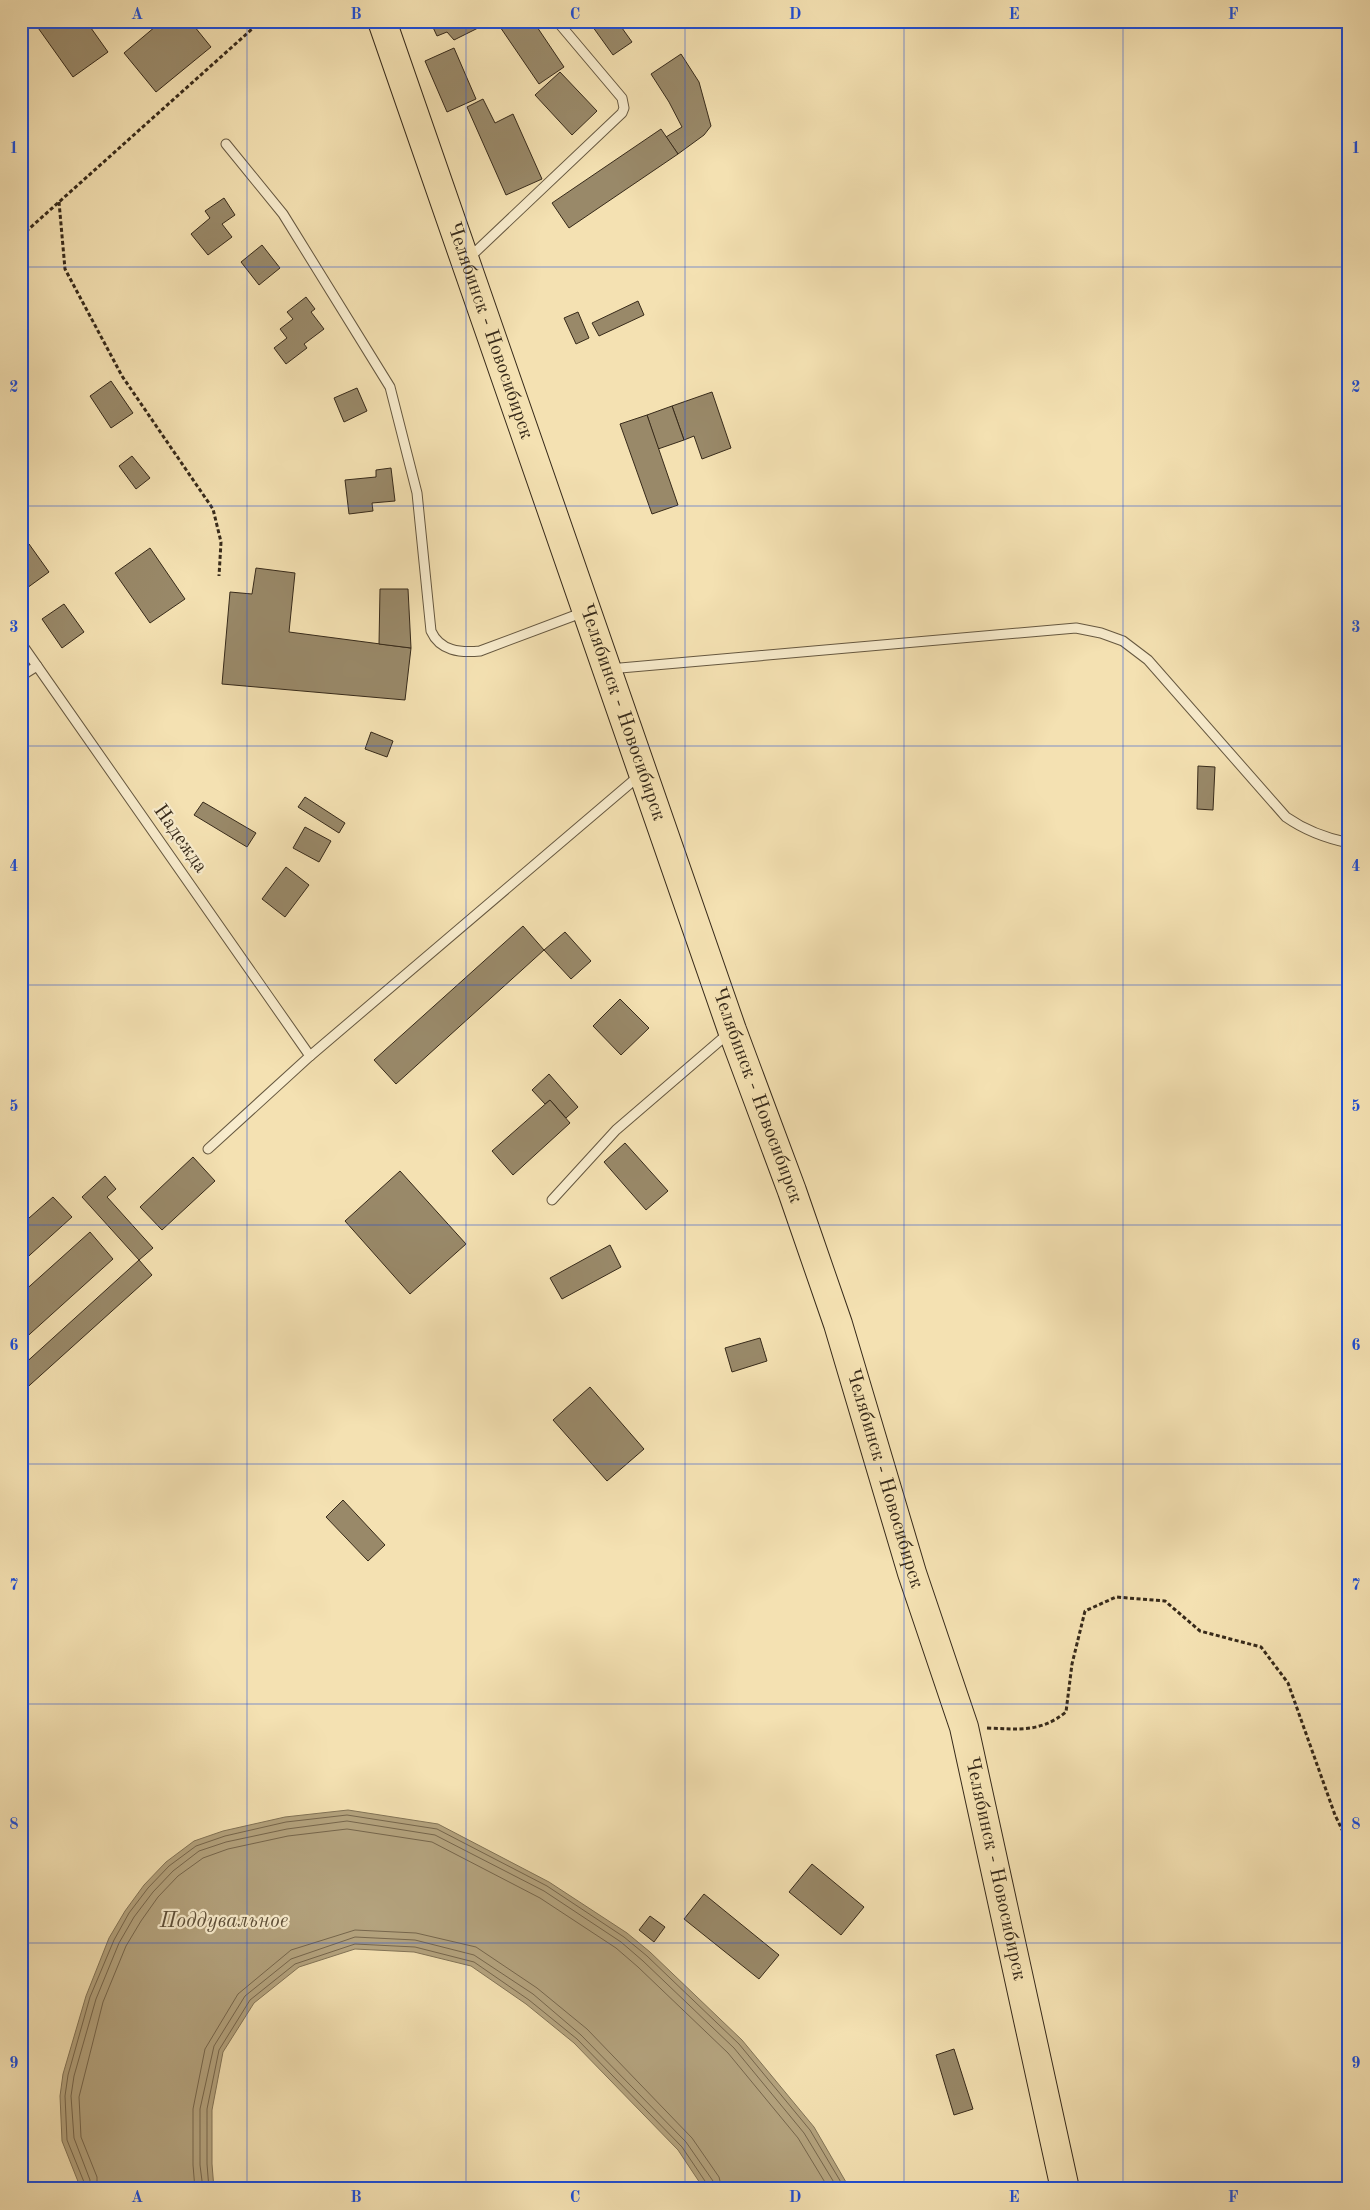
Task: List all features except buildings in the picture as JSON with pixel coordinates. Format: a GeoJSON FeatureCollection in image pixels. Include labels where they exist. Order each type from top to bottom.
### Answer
{"type":"FeatureCollection","features":[{"type":"Feature","properties":{"kind":"highway","name":"Челябинск - Новосибирск"},"geometry":{"type":"LineString","coordinates":[[382,21],[732,1030],[789,1182],[838,1324],[912,1573],[964,1727],[1064,2189]]}},
{"type":"Feature","properties":{"kind":"lane"},"geometry":{"type":"LineString","coordinates":[[465,262],[622,113],[624,108],[622,98],[557,21]]}},
{"type":"Feature","properties":{"kind":"lane"},"geometry":{"type":"LineString","coordinates":[[226,144],[283,214],[390,387],[417,493],[431,631],[435,640],[452,650],[466,653],[480,651],[586,611]]}},
{"type":"Feature","properties":{"kind":"lane"},"geometry":{"type":"LineString","coordinates":[[606,669],[1076,628],[1102,633],[1123,641],[1148,660],[1286,817],[1304,829],[1326,838],[1349,843]]}},
{"type":"Feature","properties":{"kind":"lane","name":"Надежда"},"geometry":{"type":"LineString","coordinates":[[21,643],[310,1056]]}},
{"type":"Feature","properties":{"kind":"lane"},"geometry":{"type":"LineString","coordinates":[[21,676],[37,666]]}},
{"type":"Feature","properties":{"kind":"lane"},"geometry":{"type":"LineString","coordinates":[[208,1149],[310,1056],[643,773]]}},
{"type":"Feature","properties":{"kind":"lane"},"geometry":{"type":"LineString","coordinates":[[552,1200],[616,1130],[732,1030]]}},
{"type":"Feature","properties":{"kind":"path"},"geometry":{"type":"LineString","coordinates":[[21,236],[261,21]]}},
{"type":"Feature","properties":{"kind":"path"},"geometry":{"type":"LineString","coordinates":[[59,202],[65,269],[122,376],[213,509],[221,542],[219,576]]}},
{"type":"Feature","properties":{"kind":"path"},"geometry":{"type":"LineString","coordinates":[[964,1727],[1022,1730],[1052,1723],[1066,1712],[1072,1664],[1085,1611],[1116,1598],[1165,1601],[1200,1631],[1261,1647],[1288,1683],[1335,1815],[1349,1844]]}},
{"type":"Feature","properties":{"kind":"water","name":"Поддувальное"},"geometry":{"type":"Polygon","coordinates":[[[348,1810],[438,1824],[549,1882],[627,1933],[650,1952],[742,2040],[814,2127],[850,2189],[704,2189],[678,2150],[574,2043],[526,2004],[471,1966],[414,1952],[355,1949],[299,1967],[254,2003],[223,2052],[212,2110],[214,2189],[71,2189],[79,2184],[62,2141],[60,2096],[63,2074],[86,1996],[109,1938],[125,1911],[144,1885],[166,1862],[194,1841],[223,1831],[285,1817],[348,1810]]]}}]}
